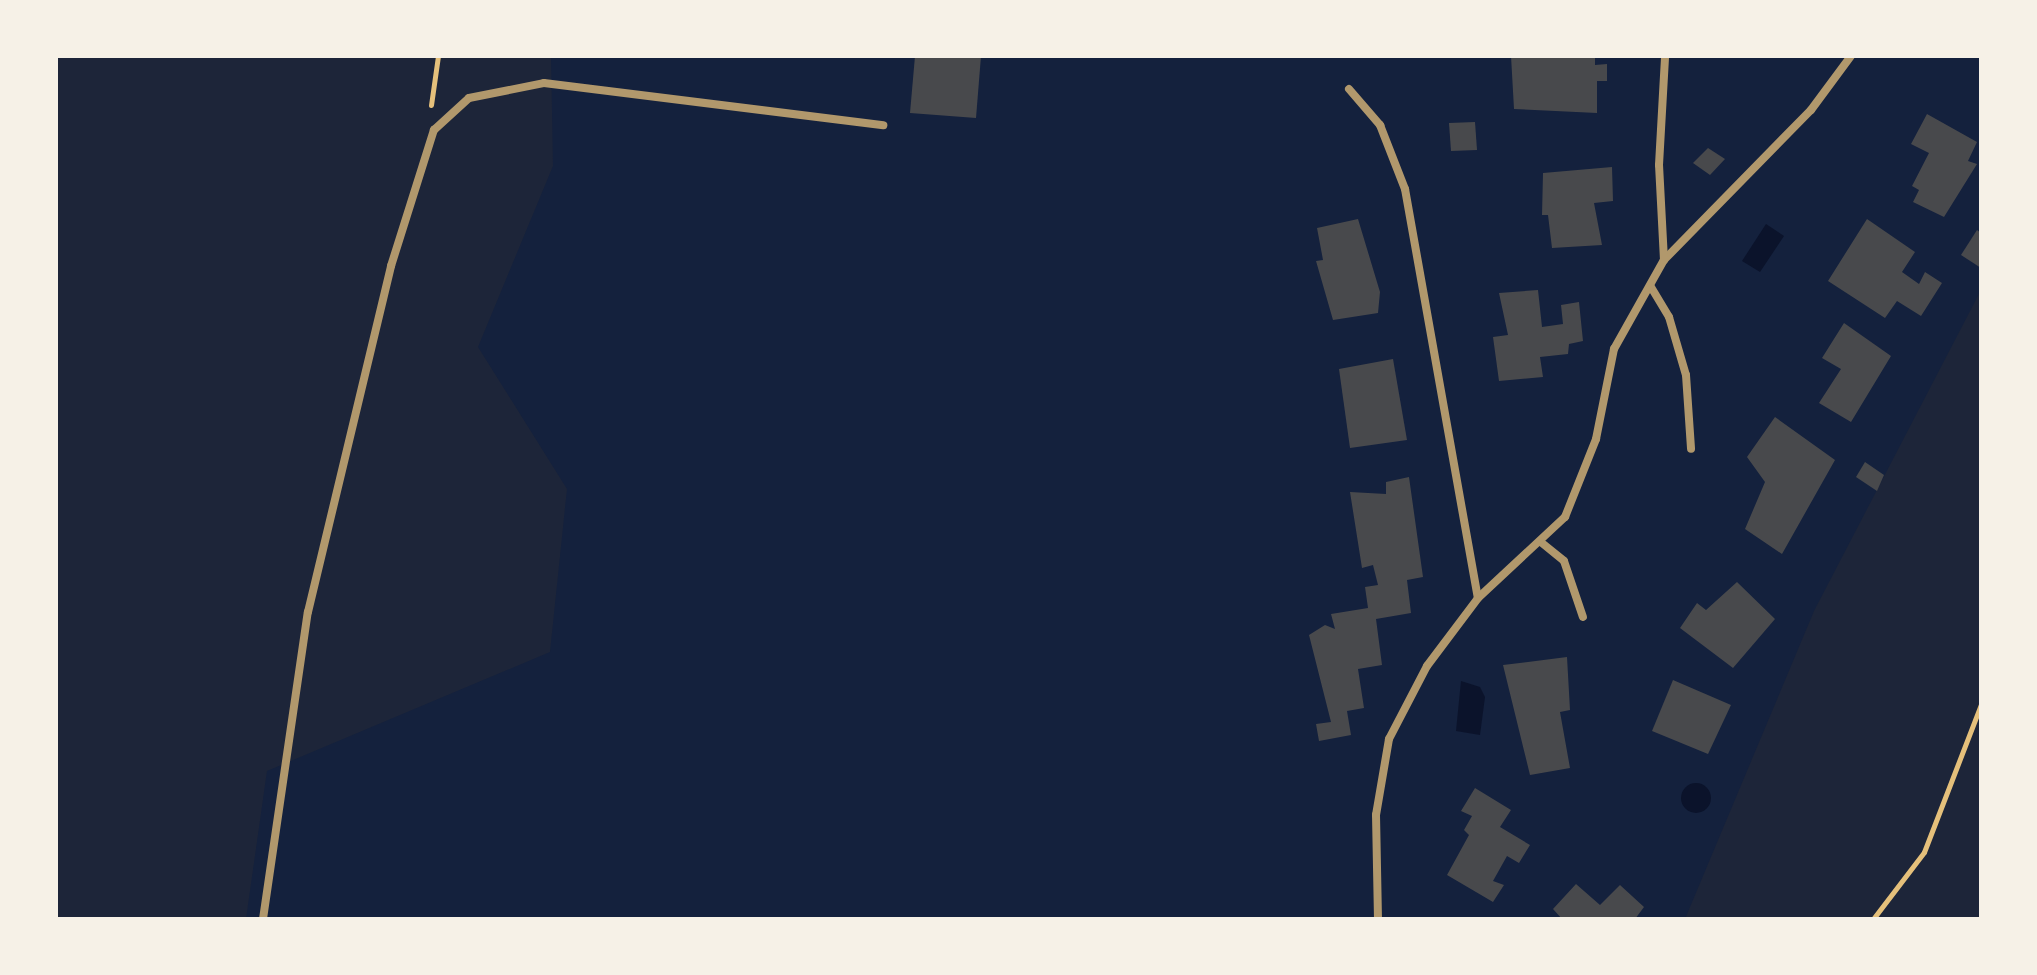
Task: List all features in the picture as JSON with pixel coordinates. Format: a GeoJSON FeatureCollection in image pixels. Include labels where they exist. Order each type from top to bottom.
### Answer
{"type":"FeatureCollection","features":[{"type":"Feature","properties":{"kind":"street"},"geometry":{"type":"LineString","coordinates":[[1664,260],[1659,165],[1665,56]]}},
{"type":"Feature","properties":{"kind":"street"},"geometry":{"type":"LineString","coordinates":[[1378,919],[1376,815],[1389,739],[1427,666],[1478,598],[1542,543],[1565,517],[1596,439],[1614,349],[1664,260],[1811,110],[1851,56]]}},
{"type":"Feature","properties":{"kind":"street"},"geometry":{"type":"LineString","coordinates":[[263,919],[308,612],[391,266],[434,130],[469,98],[544,83],[883,125]]}},
{"type":"Feature","properties":{"kind":"street"},"geometry":{"type":"LineString","coordinates":[[1349,89],[1380,125],[1405,189],[1478,598]]}},
{"type":"Feature","properties":{"kind":"street"},"geometry":{"type":"LineString","coordinates":[[1651,287],[1669,317],[1686,375],[1691,449]]}},
{"type":"Feature","properties":{"kind":"street"},"geometry":{"type":"LineString","coordinates":[[1542,543],[1564,561],[1583,617]]}},
{"type":"Feature","properties":{"kind":"path"},"geometry":{"type":"LineString","coordinates":[[434,130],[430,89],[438,56]]}},
{"type":"Feature","properties":{"kind":"path"},"geometry":{"type":"LineString","coordinates":[[1873,919],[1924,852],[1981,704]]}},
{"type":"Feature","properties":{"kind":"shaded area"},"geometry":{"type":"Polygon","coordinates":[[[56,56],[551,56],[553,166],[478,347],[567,489],[550,652],[267,771],[246,919],[56,919],[56,56]]]}},
{"type":"Feature","properties":{"kind":"shaded area"},"geometry":{"type":"Polygon","coordinates":[[[1766,224],[1784,236],[1760,272],[1742,261],[1766,224]]]}},
{"type":"Feature","properties":{"kind":"shaded area"},"geometry":{"type":"Polygon","coordinates":[[[1981,290],[1981,919],[1685,919],[1814,611],[1981,290]]]}},
{"type":"Feature","properties":{"kind":"shaded area"},"geometry":{"type":"Polygon","coordinates":[[[1461,681],[1480,687],[1485,697],[1480,735],[1456,731],[1461,681]]]}},
{"type":"Feature","properties":{"kind":"shaded area"},"geometry":{"type":"Polygon","coordinates":[[[1696,783],[1707,787],[1711,798],[1707,809],[1696,813],[1685,809],[1681,798],[1685,787],[1696,783]]]}},
{"type":"Feature","properties":{"kind":"building"},"geometry":{"type":"Polygon","coordinates":[[[915,56],[981,56],[976,118],[910,113],[915,56]]]}},
{"type":"Feature","properties":{"kind":"building"},"geometry":{"type":"Polygon","coordinates":[[[1511,56],[1595,56],[1595,65],[1607,64],[1607,81],[1597,81],[1597,113],[1514,109],[1511,56]]]}},
{"type":"Feature","properties":{"kind":"building"},"geometry":{"type":"Polygon","coordinates":[[[1927,114],[1977,142],[1968,161],[1977,164],[1944,217],[1913,202],[1919,190],[1912,186],[1929,153],[1911,144],[1927,114]]]}},
{"type":"Feature","properties":{"kind":"building"},"geometry":{"type":"Polygon","coordinates":[[[1475,122],[1477,150],[1451,151],[1449,123],[1475,122]]]}},
{"type":"Feature","properties":{"kind":"building"},"geometry":{"type":"Polygon","coordinates":[[[1708,148],[1725,159],[1710,175],[1693,163],[1708,148]]]}},
{"type":"Feature","properties":{"kind":"building"},"geometry":{"type":"Polygon","coordinates":[[[1612,167],[1613,201],[1594,203],[1602,245],[1552,248],[1548,215],[1542,215],[1543,173],[1612,167]]]}},
{"type":"Feature","properties":{"kind":"building"},"geometry":{"type":"Polygon","coordinates":[[[1358,219],[1380,292],[1378,313],[1333,320],[1316,261],[1323,260],[1317,228],[1358,219]]]}},
{"type":"Feature","properties":{"kind":"building"},"geometry":{"type":"Polygon","coordinates":[[[1867,219],[1915,252],[1902,272],[1919,284],[1925,272],[1942,283],[1921,316],[1897,301],[1885,318],[1828,281],[1867,219]]]}},
{"type":"Feature","properties":{"kind":"building"},"geometry":{"type":"Polygon","coordinates":[[[1977,230],[1981,233],[1981,268],[1961,255],[1977,230]]]}},
{"type":"Feature","properties":{"kind":"building"},"geometry":{"type":"Polygon","coordinates":[[[1538,290],[1542,327],[1563,324],[1561,305],[1579,302],[1583,341],[1569,344],[1568,354],[1540,357],[1543,377],[1499,381],[1493,337],[1508,335],[1499,293],[1538,290]]]}},
{"type":"Feature","properties":{"kind":"building"},"geometry":{"type":"Polygon","coordinates":[[[1844,323],[1891,356],[1851,422],[1819,403],[1841,369],[1822,358],[1844,323]]]}},
{"type":"Feature","properties":{"kind":"building"},"geometry":{"type":"Polygon","coordinates":[[[1393,359],[1407,440],[1350,448],[1339,369],[1393,359]]]}},
{"type":"Feature","properties":{"kind":"building"},"geometry":{"type":"Polygon","coordinates":[[[1775,417],[1835,460],[1782,554],[1745,529],[1765,482],[1747,457],[1775,417]]]}},
{"type":"Feature","properties":{"kind":"building"},"geometry":{"type":"Polygon","coordinates":[[[1865,462],[1884,475],[1877,491],[1856,477],[1865,462]]]}},
{"type":"Feature","properties":{"kind":"building"},"geometry":{"type":"Polygon","coordinates":[[[1409,477],[1423,577],[1407,580],[1411,613],[1376,619],[1382,665],[1358,669],[1364,708],[1347,711],[1351,735],[1319,741],[1316,724],[1331,722],[1309,635],[1325,625],[1335,629],[1331,614],[1368,608],[1365,587],[1378,585],[1373,565],[1362,568],[1350,492],[1386,494],[1386,482],[1409,477]]]}},
{"type":"Feature","properties":{"kind":"building"},"geometry":{"type":"Polygon","coordinates":[[[1737,582],[1775,619],[1733,668],[1680,628],[1697,603],[1706,610],[1737,582]]]}},
{"type":"Feature","properties":{"kind":"building"},"geometry":{"type":"Polygon","coordinates":[[[1567,657],[1570,710],[1560,712],[1570,768],[1530,775],[1503,665],[1567,657]]]}},
{"type":"Feature","properties":{"kind":"building"},"geometry":{"type":"Polygon","coordinates":[[[1673,680],[1731,705],[1708,754],[1652,731],[1673,680]]]}},
{"type":"Feature","properties":{"kind":"building"},"geometry":{"type":"Polygon","coordinates":[[[1475,788],[1511,810],[1500,827],[1530,845],[1519,863],[1507,856],[1493,881],[1504,885],[1493,902],[1447,875],[1469,835],[1464,830],[1472,816],[1461,811],[1475,788]]]}},
{"type":"Feature","properties":{"kind":"building"},"geometry":{"type":"Polygon","coordinates":[[[1576,884],[1600,905],[1620,885],[1644,907],[1635,919],[1562,919],[1553,909],[1576,884]]]}}]}
